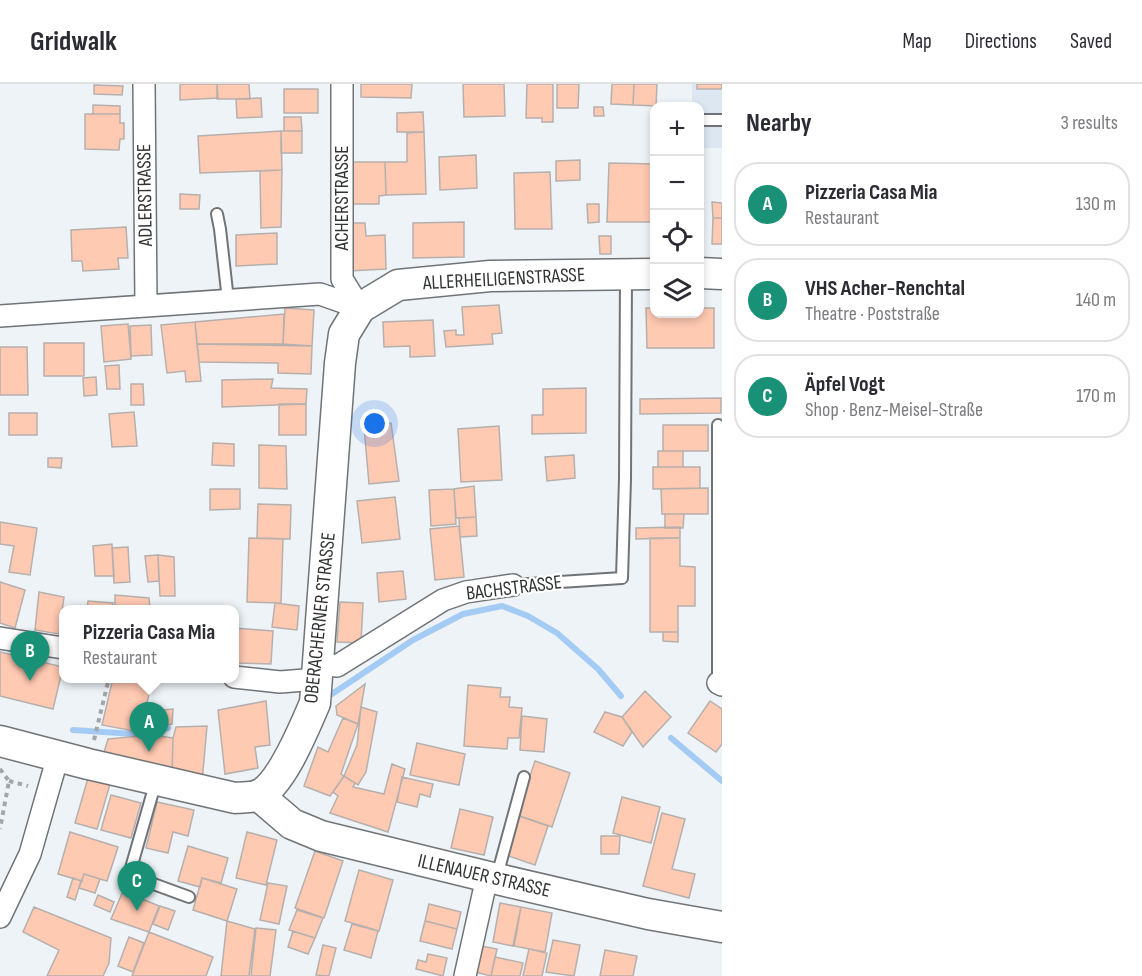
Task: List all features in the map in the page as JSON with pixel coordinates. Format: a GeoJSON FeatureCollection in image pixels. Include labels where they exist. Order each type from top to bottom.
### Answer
{"type":"FeatureCollection","features":[{"type":"Feature","properties":{"kind":"street","name":"ADLERSTRASSE"},"geometry":{"type":"LineString","coordinates":[[144,84],[146,305]]}},
{"type":"Feature","properties":{"kind":"street","name":"ACHERSTRASSE"},"geometry":{"type":"LineString","coordinates":[[342,84],[342,279],[360,308]]}},
{"type":"Feature","properties":{"kind":"street"},"geometry":{"type":"LineString","coordinates":[[704,273],[722,274]]}},
{"type":"Feature","properties":{"kind":"street","name":"ALLERHEILIGENSTRASSE"},"geometry":{"type":"LineString","coordinates":[[360,308],[398,285],[490,276],[640,274]]}},
{"type":"Feature","properties":{"kind":"street"},"geometry":{"type":"LineString","coordinates":[[0,316],[320,294],[360,308]]}},
{"type":"Feature","properties":{"kind":"street","name":"OBERACHERNER STRASSE"},"geometry":{"type":"LineString","coordinates":[[258,795],[276,779],[295,748],[317,683],[340,363],[345,334],[360,308]]}},
{"type":"Feature","properties":{"kind":"street","name":"BACHSTRASSE"},"geometry":{"type":"LineString","coordinates":[[239,678],[317,683],[337,666],[443,600],[466,592],[513,585]]}},
{"type":"Feature","properties":{"kind":"street"},"geometry":{"type":"LineString","coordinates":[[0,638],[59,647]]}},
{"type":"Feature","properties":{"kind":"street"},"geometry":{"type":"LineString","coordinates":[[0,741],[235,798],[258,795]]}},
{"type":"Feature","properties":{"kind":"street"},"geometry":{"type":"LineString","coordinates":[[0,917],[30,854],[58,756]]}},
{"type":"Feature","properties":{"kind":"street","name":"ILLENAUER STRASSE"},"geometry":{"type":"LineString","coordinates":[[258,795],[292,824],[321,836],[648,914],[722,927]]}},
{"type":"Feature","properties":{"kind":"street"},"geometry":{"type":"LineString","coordinates":[[465,976],[492,878]]}},
{"type":"Feature","properties":{"kind":"lane"},"geometry":{"type":"LineString","coordinates":[[705,120],[722,120]]}},
{"type":"Feature","properties":{"kind":"lane"},"geometry":{"type":"LineString","coordinates":[[217,214],[228,300]]}},
{"type":"Feature","properties":{"kind":"lane","name":"BACHSTRASSE"},"geometry":{"type":"LineString","coordinates":[[513,585],[622,578],[625,479],[640,274]]}},
{"type":"Feature","properties":{"kind":"lane"},"geometry":{"type":"LineString","coordinates":[[718,425],[720,684]]}},
{"type":"Feature","properties":{"kind":"lane"},"geometry":{"type":"LineString","coordinates":[[492,878],[524,777]]}},
{"type":"Feature","properties":{"kind":"lane"},"geometry":{"type":"LineString","coordinates":[[156,780],[129,875],[189,897]]}},
{"type":"Feature","properties":{"kind":"path"},"geometry":{"type":"LineString","coordinates":[[94,738],[109,683]]}},
{"type":"Feature","properties":{"kind":"path"},"geometry":{"type":"LineString","coordinates":[[0,769],[9,782],[0,829]]}},
{"type":"Feature","properties":{"kind":"shaded area"},"geometry":{"type":"Polygon","coordinates":[[[692,84],[722,84],[722,148],[704,148],[704,102],[692,102],[692,84]]]}},
{"type":"Feature","properties":{"kind":"building"},"geometry":{"type":"Polygon","coordinates":[[[180,84],[217,84],[218,98],[180,100],[180,84]]]}},
{"type":"Feature","properties":{"kind":"building"},"geometry":{"type":"Polygon","coordinates":[[[217,84],[249,84],[250,99],[217,99],[217,84]]]}},
{"type":"Feature","properties":{"kind":"building"},"geometry":{"type":"Polygon","coordinates":[[[361,84],[412,84],[411,98],[361,97],[361,84]]]}},
{"type":"Feature","properties":{"kind":"building"},"geometry":{"type":"Polygon","coordinates":[[[463,84],[504,84],[505,116],[464,117],[463,84]]]}},
{"type":"Feature","properties":{"kind":"building"},"geometry":{"type":"Polygon","coordinates":[[[527,84],[553,84],[553,122],[542,122],[542,118],[526,118],[527,84]]]}},
{"type":"Feature","properties":{"kind":"building"},"geometry":{"type":"Polygon","coordinates":[[[557,84],[579,84],[578,108],[557,108],[557,84]]]}},
{"type":"Feature","properties":{"kind":"building"},"geometry":{"type":"Polygon","coordinates":[[[612,84],[634,84],[633,105],[611,104],[612,84]]]}},
{"type":"Feature","properties":{"kind":"building"},"geometry":{"type":"Polygon","coordinates":[[[634,84],[657,84],[656,102],[650,102],[650,106],[633,105],[634,84]]]}},
{"type":"Feature","properties":{"kind":"building"},"geometry":{"type":"Polygon","coordinates":[[[697,84],[722,84],[722,89],[697,89],[697,84]]]}},
{"type":"Feature","properties":{"kind":"building"},"geometry":{"type":"Polygon","coordinates":[[[94,85],[123,86],[122,95],[94,94],[94,85]]]}},
{"type":"Feature","properties":{"kind":"building"},"geometry":{"type":"Polygon","coordinates":[[[284,89],[318,89],[318,113],[284,113],[284,89]]]}},
{"type":"Feature","properties":{"kind":"building"},"geometry":{"type":"Polygon","coordinates":[[[261,98],[262,117],[237,118],[236,99],[261,98]]]}},
{"type":"Feature","properties":{"kind":"building"},"geometry":{"type":"Polygon","coordinates":[[[93,105],[120,106],[120,114],[93,114],[93,105]]]}},
{"type":"Feature","properties":{"kind":"building"},"geometry":{"type":"Polygon","coordinates":[[[594,107],[603,107],[604,116],[594,116],[594,107]]]}},
{"type":"Feature","properties":{"kind":"building"},"geometry":{"type":"Polygon","coordinates":[[[423,112],[424,132],[397,132],[397,113],[423,112]]]}},
{"type":"Feature","properties":{"kind":"building"},"geometry":{"type":"Polygon","coordinates":[[[85,114],[120,114],[120,123],[124,123],[124,139],[120,139],[119,150],[85,149],[85,114]]]}},
{"type":"Feature","properties":{"kind":"building"},"geometry":{"type":"Polygon","coordinates":[[[284,117],[301,117],[302,131],[284,131],[284,117]]]}},
{"type":"Feature","properties":{"kind":"building"},"geometry":{"type":"Polygon","coordinates":[[[281,131],[302,131],[302,153],[281,153],[281,131]]]}},
{"type":"Feature","properties":{"kind":"building"},"geometry":{"type":"Polygon","coordinates":[[[281,131],[282,170],[200,173],[198,136],[281,131]]]}},
{"type":"Feature","properties":{"kind":"building"},"geometry":{"type":"Polygon","coordinates":[[[424,132],[426,194],[386,195],[385,162],[407,162],[407,133],[424,132]]]}},
{"type":"Feature","properties":{"kind":"building"},"geometry":{"type":"Polygon","coordinates":[[[476,155],[477,188],[440,190],[439,157],[476,155]]]}},
{"type":"Feature","properties":{"kind":"building"},"geometry":{"type":"Polygon","coordinates":[[[580,160],[580,180],[556,181],[556,161],[580,160]]]}},
{"type":"Feature","properties":{"kind":"building"},"geometry":{"type":"Polygon","coordinates":[[[349,162],[385,162],[386,195],[379,196],[379,204],[349,204],[349,162]]]}},
{"type":"Feature","properties":{"kind":"building"},"geometry":{"type":"Polygon","coordinates":[[[609,163],[650,164],[650,222],[607,222],[609,163]]]}},
{"type":"Feature","properties":{"kind":"building"},"geometry":{"type":"Polygon","coordinates":[[[282,170],[281,227],[261,228],[260,171],[282,170]]]}},
{"type":"Feature","properties":{"kind":"building"},"geometry":{"type":"Polygon","coordinates":[[[550,172],[552,229],[515,229],[514,173],[550,172]]]}},
{"type":"Feature","properties":{"kind":"building"},"geometry":{"type":"Polygon","coordinates":[[[180,194],[200,195],[199,209],[180,209],[180,194]]]}},
{"type":"Feature","properties":{"kind":"building"},"geometry":{"type":"Polygon","coordinates":[[[712,202],[722,203],[722,218],[713,218],[712,202]]]}},
{"type":"Feature","properties":{"kind":"building"},"geometry":{"type":"Polygon","coordinates":[[[587,204],[599,204],[599,222],[588,223],[587,204]]]}},
{"type":"Feature","properties":{"kind":"building"},"geometry":{"type":"Polygon","coordinates":[[[713,218],[722,218],[722,244],[712,244],[713,218]]]}},
{"type":"Feature","properties":{"kind":"building"},"geometry":{"type":"Polygon","coordinates":[[[464,222],[464,257],[413,258],[413,223],[464,222]]]}},
{"type":"Feature","properties":{"kind":"building"},"geometry":{"type":"Polygon","coordinates":[[[346,223],[365,223],[366,236],[385,235],[386,269],[348,271],[346,223]]]}},
{"type":"Feature","properties":{"kind":"building"},"geometry":{"type":"Polygon","coordinates":[[[126,227],[128,258],[118,258],[119,269],[83,271],[82,261],[72,261],[71,230],[126,227]]]}},
{"type":"Feature","properties":{"kind":"building"},"geometry":{"type":"Polygon","coordinates":[[[277,233],[277,264],[236,266],[236,235],[277,233]]]}},
{"type":"Feature","properties":{"kind":"building"},"geometry":{"type":"Polygon","coordinates":[[[599,236],[611,236],[611,254],[600,254],[599,236]]]}},
{"type":"Feature","properties":{"kind":"building"},"geometry":{"type":"Polygon","coordinates":[[[499,305],[502,333],[492,334],[493,344],[446,347],[444,331],[456,330],[456,335],[464,335],[462,307],[499,305]]]}},
{"type":"Feature","properties":{"kind":"building"},"geometry":{"type":"Polygon","coordinates":[[[285,308],[314,310],[312,346],[283,344],[285,308]]]}},
{"type":"Feature","properties":{"kind":"building"},"geometry":{"type":"Polygon","coordinates":[[[646,308],[650,308],[650,318],[704,318],[704,308],[714,308],[714,348],[647,348],[646,308]]]}},
{"type":"Feature","properties":{"kind":"building"},"geometry":{"type":"Polygon","coordinates":[[[284,314],[283,344],[197,344],[195,322],[284,314]]]}},
{"type":"Feature","properties":{"kind":"building"},"geometry":{"type":"Polygon","coordinates":[[[433,320],[435,356],[410,357],[410,346],[384,347],[383,322],[433,320]]]}},
{"type":"Feature","properties":{"kind":"building"},"geometry":{"type":"Polygon","coordinates":[[[195,322],[201,381],[186,382],[185,371],[167,373],[161,325],[195,322]]]}},
{"type":"Feature","properties":{"kind":"building"},"geometry":{"type":"Polygon","coordinates":[[[128,324],[131,359],[104,362],[101,326],[128,324]]]}},
{"type":"Feature","properties":{"kind":"building"},"geometry":{"type":"Polygon","coordinates":[[[151,325],[152,355],[131,356],[130,326],[151,325]]]}},
{"type":"Feature","properties":{"kind":"building"},"geometry":{"type":"Polygon","coordinates":[[[44,343],[84,343],[84,376],[44,376],[44,343]]]}},
{"type":"Feature","properties":{"kind":"building"},"geometry":{"type":"Polygon","coordinates":[[[197,344],[312,346],[311,374],[278,373],[278,363],[199,362],[197,344]]]}},
{"type":"Feature","properties":{"kind":"building"},"geometry":{"type":"Polygon","coordinates":[[[0,347],[27,347],[28,395],[0,395],[0,347]]]}},
{"type":"Feature","properties":{"kind":"building"},"geometry":{"type":"Polygon","coordinates":[[[119,365],[120,389],[107,389],[105,366],[119,365]]]}},
{"type":"Feature","properties":{"kind":"building"},"geometry":{"type":"Polygon","coordinates":[[[96,377],[97,395],[84,396],[83,378],[96,377]]]}},
{"type":"Feature","properties":{"kind":"building"},"geometry":{"type":"Polygon","coordinates":[[[273,379],[271,388],[307,389],[306,404],[222,407],[222,380],[273,379]]]}},
{"type":"Feature","properties":{"kind":"building"},"geometry":{"type":"Polygon","coordinates":[[[131,384],[143,384],[144,405],[131,405],[131,384]]]}},
{"type":"Feature","properties":{"kind":"building"},"geometry":{"type":"Polygon","coordinates":[[[586,388],[586,433],[532,434],[532,415],[543,415],[543,389],[586,388]]]}},
{"type":"Feature","properties":{"kind":"building"},"geometry":{"type":"Polygon","coordinates":[[[721,398],[721,413],[640,414],[640,399],[721,398]]]}},
{"type":"Feature","properties":{"kind":"building"},"geometry":{"type":"Polygon","coordinates":[[[279,404],[306,404],[306,435],[279,435],[279,404]]]}},
{"type":"Feature","properties":{"kind":"building"},"geometry":{"type":"Polygon","coordinates":[[[134,412],[137,446],[112,447],[109,414],[134,412]]]}},
{"type":"Feature","properties":{"kind":"building"},"geometry":{"type":"Polygon","coordinates":[[[9,413],[37,413],[37,435],[9,435],[9,413]]]}},
{"type":"Feature","properties":{"kind":"building"},"geometry":{"type":"Polygon","coordinates":[[[391,423],[399,481],[369,484],[364,427],[391,423]]]}},
{"type":"Feature","properties":{"kind":"building"},"geometry":{"type":"Polygon","coordinates":[[[663,425],[708,425],[708,451],[663,451],[663,425]]]}},
{"type":"Feature","properties":{"kind":"building"},"geometry":{"type":"Polygon","coordinates":[[[499,426],[502,480],[461,482],[458,429],[499,426]]]}},
{"type":"Feature","properties":{"kind":"building"},"geometry":{"type":"Polygon","coordinates":[[[213,443],[234,444],[234,466],[212,465],[213,443]]]}},
{"type":"Feature","properties":{"kind":"building"},"geometry":{"type":"Polygon","coordinates":[[[259,445],[286,446],[287,489],[259,488],[259,445]]]}},
{"type":"Feature","properties":{"kind":"building"},"geometry":{"type":"Polygon","coordinates":[[[658,451],[683,451],[683,467],[658,467],[658,451]]]}},
{"type":"Feature","properties":{"kind":"building"},"geometry":{"type":"Polygon","coordinates":[[[574,455],[575,478],[547,481],[545,457],[574,455]]]}},
{"type":"Feature","properties":{"kind":"building"},"geometry":{"type":"Polygon","coordinates":[[[48,458],[62,458],[61,468],[48,467],[48,458]]]}},
{"type":"Feature","properties":{"kind":"building"},"geometry":{"type":"Polygon","coordinates":[[[653,467],[700,467],[700,488],[653,489],[653,467]]]}},
{"type":"Feature","properties":{"kind":"building"},"geometry":{"type":"Polygon","coordinates":[[[474,486],[476,517],[456,518],[454,489],[474,486]]]}},
{"type":"Feature","properties":{"kind":"building"},"geometry":{"type":"Polygon","coordinates":[[[708,488],[708,514],[662,514],[661,489],[708,488]]]}},
{"type":"Feature","properties":{"kind":"building"},"geometry":{"type":"Polygon","coordinates":[[[210,489],[240,489],[240,509],[210,510],[210,489]]]}},
{"type":"Feature","properties":{"kind":"building"},"geometry":{"type":"Polygon","coordinates":[[[454,489],[456,524],[431,526],[429,490],[454,489]]]}},
{"type":"Feature","properties":{"kind":"building"},"geometry":{"type":"Polygon","coordinates":[[[395,497],[400,539],[362,543],[357,501],[395,497]]]}},
{"type":"Feature","properties":{"kind":"building"},"geometry":{"type":"Polygon","coordinates":[[[258,504],[291,505],[290,539],[257,538],[258,504]]]}},
{"type":"Feature","properties":{"kind":"building"},"geometry":{"type":"Polygon","coordinates":[[[665,514],[684,514],[683,528],[665,528],[665,514]]]}},
{"type":"Feature","properties":{"kind":"building"},"geometry":{"type":"Polygon","coordinates":[[[476,517],[477,536],[460,537],[459,518],[476,517]]]}},
{"type":"Feature","properties":{"kind":"building"},"geometry":{"type":"Polygon","coordinates":[[[0,522],[37,528],[30,575],[9,572],[14,546],[0,544],[0,522]]]}},
{"type":"Feature","properties":{"kind":"building"},"geometry":{"type":"Polygon","coordinates":[[[459,526],[464,577],[435,580],[430,529],[459,526]]]}},
{"type":"Feature","properties":{"kind":"building"},"geometry":{"type":"Polygon","coordinates":[[[680,527],[680,538],[636,539],[636,528],[680,527]]]}},
{"type":"Feature","properties":{"kind":"building"},"geometry":{"type":"Polygon","coordinates":[[[249,538],[283,539],[281,603],[247,602],[249,538]]]}},
{"type":"Feature","properties":{"kind":"building"},"geometry":{"type":"Polygon","coordinates":[[[650,538],[680,538],[680,566],[695,567],[695,606],[678,606],[678,632],[650,632],[650,538]]]}},
{"type":"Feature","properties":{"kind":"building"},"geometry":{"type":"Polygon","coordinates":[[[112,544],[114,576],[95,576],[93,546],[112,544]]]}},
{"type":"Feature","properties":{"kind":"building"},"geometry":{"type":"Polygon","coordinates":[[[128,547],[130,582],[114,583],[112,548],[128,547]]]}},
{"type":"Feature","properties":{"kind":"building"},"geometry":{"type":"Polygon","coordinates":[[[158,555],[159,581],[148,582],[145,556],[158,555]]]}},
{"type":"Feature","properties":{"kind":"building"},"geometry":{"type":"Polygon","coordinates":[[[158,555],[174,557],[175,596],[160,596],[158,555]]]}},
{"type":"Feature","properties":{"kind":"building"},"geometry":{"type":"Polygon","coordinates":[[[403,571],[406,599],[379,602],[377,573],[403,571]]]}},
{"type":"Feature","properties":{"kind":"building"},"geometry":{"type":"Polygon","coordinates":[[[0,582],[25,590],[15,628],[0,623],[0,582]]]}},
{"type":"Feature","properties":{"kind":"building"},"geometry":{"type":"Polygon","coordinates":[[[39,592],[64,597],[63,605],[59,605],[59,634],[35,630],[39,592]]]}},
{"type":"Feature","properties":{"kind":"building"},"geometry":{"type":"Polygon","coordinates":[[[115,595],[149,598],[150,605],[115,605],[115,595]]]}},
{"type":"Feature","properties":{"kind":"building"},"geometry":{"type":"Polygon","coordinates":[[[88,601],[113,603],[113,605],[88,605],[88,601]]]}},
{"type":"Feature","properties":{"kind":"building"},"geometry":{"type":"Polygon","coordinates":[[[340,602],[363,603],[361,643],[337,642],[340,602]]]}},
{"type":"Feature","properties":{"kind":"building"},"geometry":{"type":"Polygon","coordinates":[[[275,603],[299,606],[297,630],[272,627],[275,603]]]}},
{"type":"Feature","properties":{"kind":"building"},"geometry":{"type":"Polygon","coordinates":[[[239,628],[273,631],[271,664],[239,663],[239,628]]]}},
{"type":"Feature","properties":{"kind":"building"},"geometry":{"type":"Polygon","coordinates":[[[663,632],[678,632],[678,642],[663,641],[663,632]]]}},
{"type":"Feature","properties":{"kind":"building"},"geometry":{"type":"Polygon","coordinates":[[[0,652],[59,666],[59,683],[53,709],[0,696],[0,652]]]}},
{"type":"Feature","properties":{"kind":"building"},"geometry":{"type":"Polygon","coordinates":[[[112,683],[152,683],[145,711],[140,712],[134,731],[102,725],[112,683]]]}},
{"type":"Feature","properties":{"kind":"building"},"geometry":{"type":"Polygon","coordinates":[[[365,684],[358,724],[337,715],[336,706],[365,684]]]}},
{"type":"Feature","properties":{"kind":"building"},"geometry":{"type":"Polygon","coordinates":[[[468,685],[501,688],[500,697],[510,697],[509,707],[522,708],[519,738],[508,738],[507,749],[464,746],[468,685]]]}},
{"type":"Feature","properties":{"kind":"building"},"geometry":{"type":"Polygon","coordinates":[[[645,691],[671,717],[643,747],[622,717],[645,691]]]}},
{"type":"Feature","properties":{"kind":"building"},"geometry":{"type":"Polygon","coordinates":[[[266,701],[270,745],[255,747],[258,768],[225,774],[218,710],[266,701]]]}},
{"type":"Feature","properties":{"kind":"building"},"geometry":{"type":"Polygon","coordinates":[[[710,701],[722,709],[722,744],[716,752],[688,733],[710,701]]]}},
{"type":"Feature","properties":{"kind":"building"},"geometry":{"type":"Polygon","coordinates":[[[361,707],[377,712],[366,772],[358,785],[344,776],[357,745],[361,707]]]}},
{"type":"Feature","properties":{"kind":"building"},"geometry":{"type":"Polygon","coordinates":[[[173,709],[172,724],[134,731],[140,712],[173,709]]]}},
{"type":"Feature","properties":{"kind":"building"},"geometry":{"type":"Polygon","coordinates":[[[605,712],[622,717],[632,732],[623,746],[594,732],[605,712]]]}},
{"type":"Feature","properties":{"kind":"building"},"geometry":{"type":"Polygon","coordinates":[[[522,716],[547,719],[544,752],[520,750],[522,716]]]}},
{"type":"Feature","properties":{"kind":"building"},"geometry":{"type":"Polygon","coordinates":[[[343,718],[358,724],[341,774],[344,776],[330,796],[304,786],[318,747],[328,752],[343,718]]]}},
{"type":"Feature","properties":{"kind":"building"},"geometry":{"type":"Polygon","coordinates":[[[207,726],[202,782],[172,773],[173,738],[176,727],[207,726]]]}},
{"type":"Feature","properties":{"kind":"building"},"geometry":{"type":"Polygon","coordinates":[[[152,735],[173,738],[172,773],[103,756],[108,739],[152,735]]]}},
{"type":"Feature","properties":{"kind":"building"},"geometry":{"type":"Polygon","coordinates":[[[417,743],[465,754],[459,785],[410,775],[417,743]]]}},
{"type":"Feature","properties":{"kind":"building"},"geometry":{"type":"Polygon","coordinates":[[[535,761],[570,773],[552,827],[517,815],[535,761]]]}},
{"type":"Feature","properties":{"kind":"building"},"geometry":{"type":"Polygon","coordinates":[[[392,764],[405,769],[388,832],[330,813],[338,796],[333,792],[344,776],[355,783],[353,787],[384,794],[392,764]]]}},
{"type":"Feature","properties":{"kind":"building"},"geometry":{"type":"Polygon","coordinates":[[[402,777],[433,784],[430,797],[420,794],[417,807],[397,802],[402,777]]]}},
{"type":"Feature","properties":{"kind":"building"},"geometry":{"type":"Polygon","coordinates":[[[88,778],[110,784],[97,829],[75,823],[88,778]]]}},
{"type":"Feature","properties":{"kind":"building"},"geometry":{"type":"Polygon","coordinates":[[[111,795],[141,803],[131,838],[101,830],[111,795]]]}},
{"type":"Feature","properties":{"kind":"building"},"geometry":{"type":"Polygon","coordinates":[[[622,797],[660,807],[651,843],[613,833],[622,797]]]}},
{"type":"Feature","properties":{"kind":"building"},"geometry":{"type":"Polygon","coordinates":[[[157,802],[194,810],[188,836],[173,832],[168,853],[146,848],[157,802]]]}},
{"type":"Feature","properties":{"kind":"building"},"geometry":{"type":"Polygon","coordinates":[[[460,809],[493,817],[484,855],[451,848],[460,809]]]}},
{"type":"Feature","properties":{"kind":"building"},"geometry":{"type":"Polygon","coordinates":[[[662,813],[685,819],[672,869],[695,874],[689,898],[643,886],[662,813]]]}},
{"type":"Feature","properties":{"kind":"building"},"geometry":{"type":"Polygon","coordinates":[[[519,816],[548,826],[535,865],[506,855],[519,816]]]}},
{"type":"Feature","properties":{"kind":"building"},"geometry":{"type":"Polygon","coordinates":[[[70,832],[118,847],[107,881],[84,874],[82,881],[58,874],[70,832]]]}},
{"type":"Feature","properties":{"kind":"building"},"geometry":{"type":"Polygon","coordinates":[[[247,832],[277,840],[266,885],[236,878],[247,832]]]}},
{"type":"Feature","properties":{"kind":"building"},"geometry":{"type":"Polygon","coordinates":[[[601,836],[620,836],[619,854],[601,854],[601,836]]]}},
{"type":"Feature","properties":{"kind":"building"},"geometry":{"type":"Polygon","coordinates":[[[188,846],[228,858],[221,883],[202,878],[200,887],[178,881],[188,846]]]}},
{"type":"Feature","properties":{"kind":"building"},"geometry":{"type":"Polygon","coordinates":[[[315,851],[343,861],[324,918],[295,908],[315,851]]]}},
{"type":"Feature","properties":{"kind":"building"},"geometry":{"type":"Polygon","coordinates":[[[359,870],[393,880],[379,931],[345,921],[359,870]]]}},
{"type":"Feature","properties":{"kind":"building"},"geometry":{"type":"Polygon","coordinates":[[[84,874],[100,879],[95,893],[79,888],[84,874]]]}},
{"type":"Feature","properties":{"kind":"building"},"geometry":{"type":"Polygon","coordinates":[[[73,878],[81,881],[75,900],[67,897],[73,878]]]}},
{"type":"Feature","properties":{"kind":"building"},"geometry":{"type":"Polygon","coordinates":[[[202,878],[237,889],[227,921],[193,910],[202,878]]]}},
{"type":"Feature","properties":{"kind":"building"},"geometry":{"type":"Polygon","coordinates":[[[268,883],[287,886],[279,924],[260,920],[268,883]]]}},
{"type":"Feature","properties":{"kind":"building"},"geometry":{"type":"Polygon","coordinates":[[[123,891],[159,906],[149,932],[111,919],[123,891]]]}},
{"type":"Feature","properties":{"kind":"building"},"geometry":{"type":"Polygon","coordinates":[[[98,895],[114,902],[110,912],[94,905],[98,895]]]}},
{"type":"Feature","properties":{"kind":"building"},"geometry":{"type":"Polygon","coordinates":[[[500,903],[521,907],[513,946],[493,942],[500,903]]]}},
{"type":"Feature","properties":{"kind":"building"},"geometry":{"type":"Polygon","coordinates":[[[429,904],[461,912],[457,929],[425,921],[429,904]]]}},
{"type":"Feature","properties":{"kind":"building"},"geometry":{"type":"Polygon","coordinates":[[[160,906],[175,911],[168,930],[153,924],[160,906]]]}},
{"type":"Feature","properties":{"kind":"building"},"geometry":{"type":"Polygon","coordinates":[[[34,907],[111,938],[109,963],[103,976],[47,976],[59,950],[23,932],[34,907]]]}},
{"type":"Feature","properties":{"kind":"building"},"geometry":{"type":"Polygon","coordinates":[[[521,907],[552,913],[545,952],[514,946],[521,907]]]}},
{"type":"Feature","properties":{"kind":"building"},"geometry":{"type":"Polygon","coordinates":[[[297,910],[323,918],[315,938],[289,930],[297,910]]]}},
{"type":"Feature","properties":{"kind":"building"},"geometry":{"type":"Polygon","coordinates":[[[227,921],[255,929],[249,976],[221,976],[227,921]]]}},
{"type":"Feature","properties":{"kind":"building"},"geometry":{"type":"Polygon","coordinates":[[[425,921],[457,929],[452,949],[420,941],[425,921]]]}},
{"type":"Feature","properties":{"kind":"building"},"geometry":{"type":"Polygon","coordinates":[[[352,924],[378,931],[371,958],[344,950],[352,924]]]}},
{"type":"Feature","properties":{"kind":"building"},"geometry":{"type":"Polygon","coordinates":[[[256,928],[276,930],[270,976],[251,976],[256,928]]]}},
{"type":"Feature","properties":{"kind":"building"},"geometry":{"type":"Polygon","coordinates":[[[293,931],[315,938],[308,954],[288,947],[293,931]]]}},
{"type":"Feature","properties":{"kind":"building"},"geometry":{"type":"Polygon","coordinates":[[[149,932],[213,957],[206,976],[132,976],[149,932]]]}},
{"type":"Feature","properties":{"kind":"building"},"geometry":{"type":"Polygon","coordinates":[[[129,937],[144,943],[133,972],[118,966],[129,937]]]}},
{"type":"Feature","properties":{"kind":"building"},"geometry":{"type":"Polygon","coordinates":[[[553,940],[580,945],[574,976],[546,972],[553,940]]]}},
{"type":"Feature","properties":{"kind":"building"},"geometry":{"type":"Polygon","coordinates":[[[323,945],[336,948],[329,976],[316,975],[323,945]]]}},
{"type":"Feature","properties":{"kind":"building"},"geometry":{"type":"Polygon","coordinates":[[[481,946],[497,949],[491,976],[475,972],[481,946]]]}},
{"type":"Feature","properties":{"kind":"building"},"geometry":{"type":"Polygon","coordinates":[[[529,949],[547,953],[542,976],[523,976],[529,949]]]}},
{"type":"Feature","properties":{"kind":"building"},"geometry":{"type":"Polygon","coordinates":[[[605,950],[637,956],[633,976],[600,976],[605,950]]]}},
{"type":"Feature","properties":{"kind":"building"},"geometry":{"type":"Polygon","coordinates":[[[428,954],[447,958],[443,976],[416,969],[418,960],[426,962],[428,954]]]}},
{"type":"Feature","properties":{"kind":"building"},"geometry":{"type":"Polygon","coordinates":[[[495,957],[523,963],[520,976],[491,976],[495,957]]]}},
{"type":"Feature","properties":{"kind":"waterway"},"geometry":{"type":"LineString","coordinates":[[332,694],[413,640],[463,614],[502,606],[528,616],[557,633],[598,669],[621,696]]}},
{"type":"Feature","properties":{"kind":"waterway"},"geometry":{"type":"LineString","coordinates":[[73,730],[134,734],[168,728]]}},
{"type":"Feature","properties":{"kind":"waterway"},"geometry":{"type":"LineString","coordinates":[[671,738],[722,781]]}},
{"type":"Feature","properties":{"kind":"place","name":"VHS Acher-Renchtal"},"geometry":{"type":"Point","coordinates":[30,681]}},
{"type":"Feature","properties":{"kind":"place","name":"Pizzeria Casa Mia"},"geometry":{"type":"Point","coordinates":[149,752]}},
{"type":"Feature","properties":{"kind":"place","name":"Äpfel Vogt"},"geometry":{"type":"Point","coordinates":[137,911]}}]}
